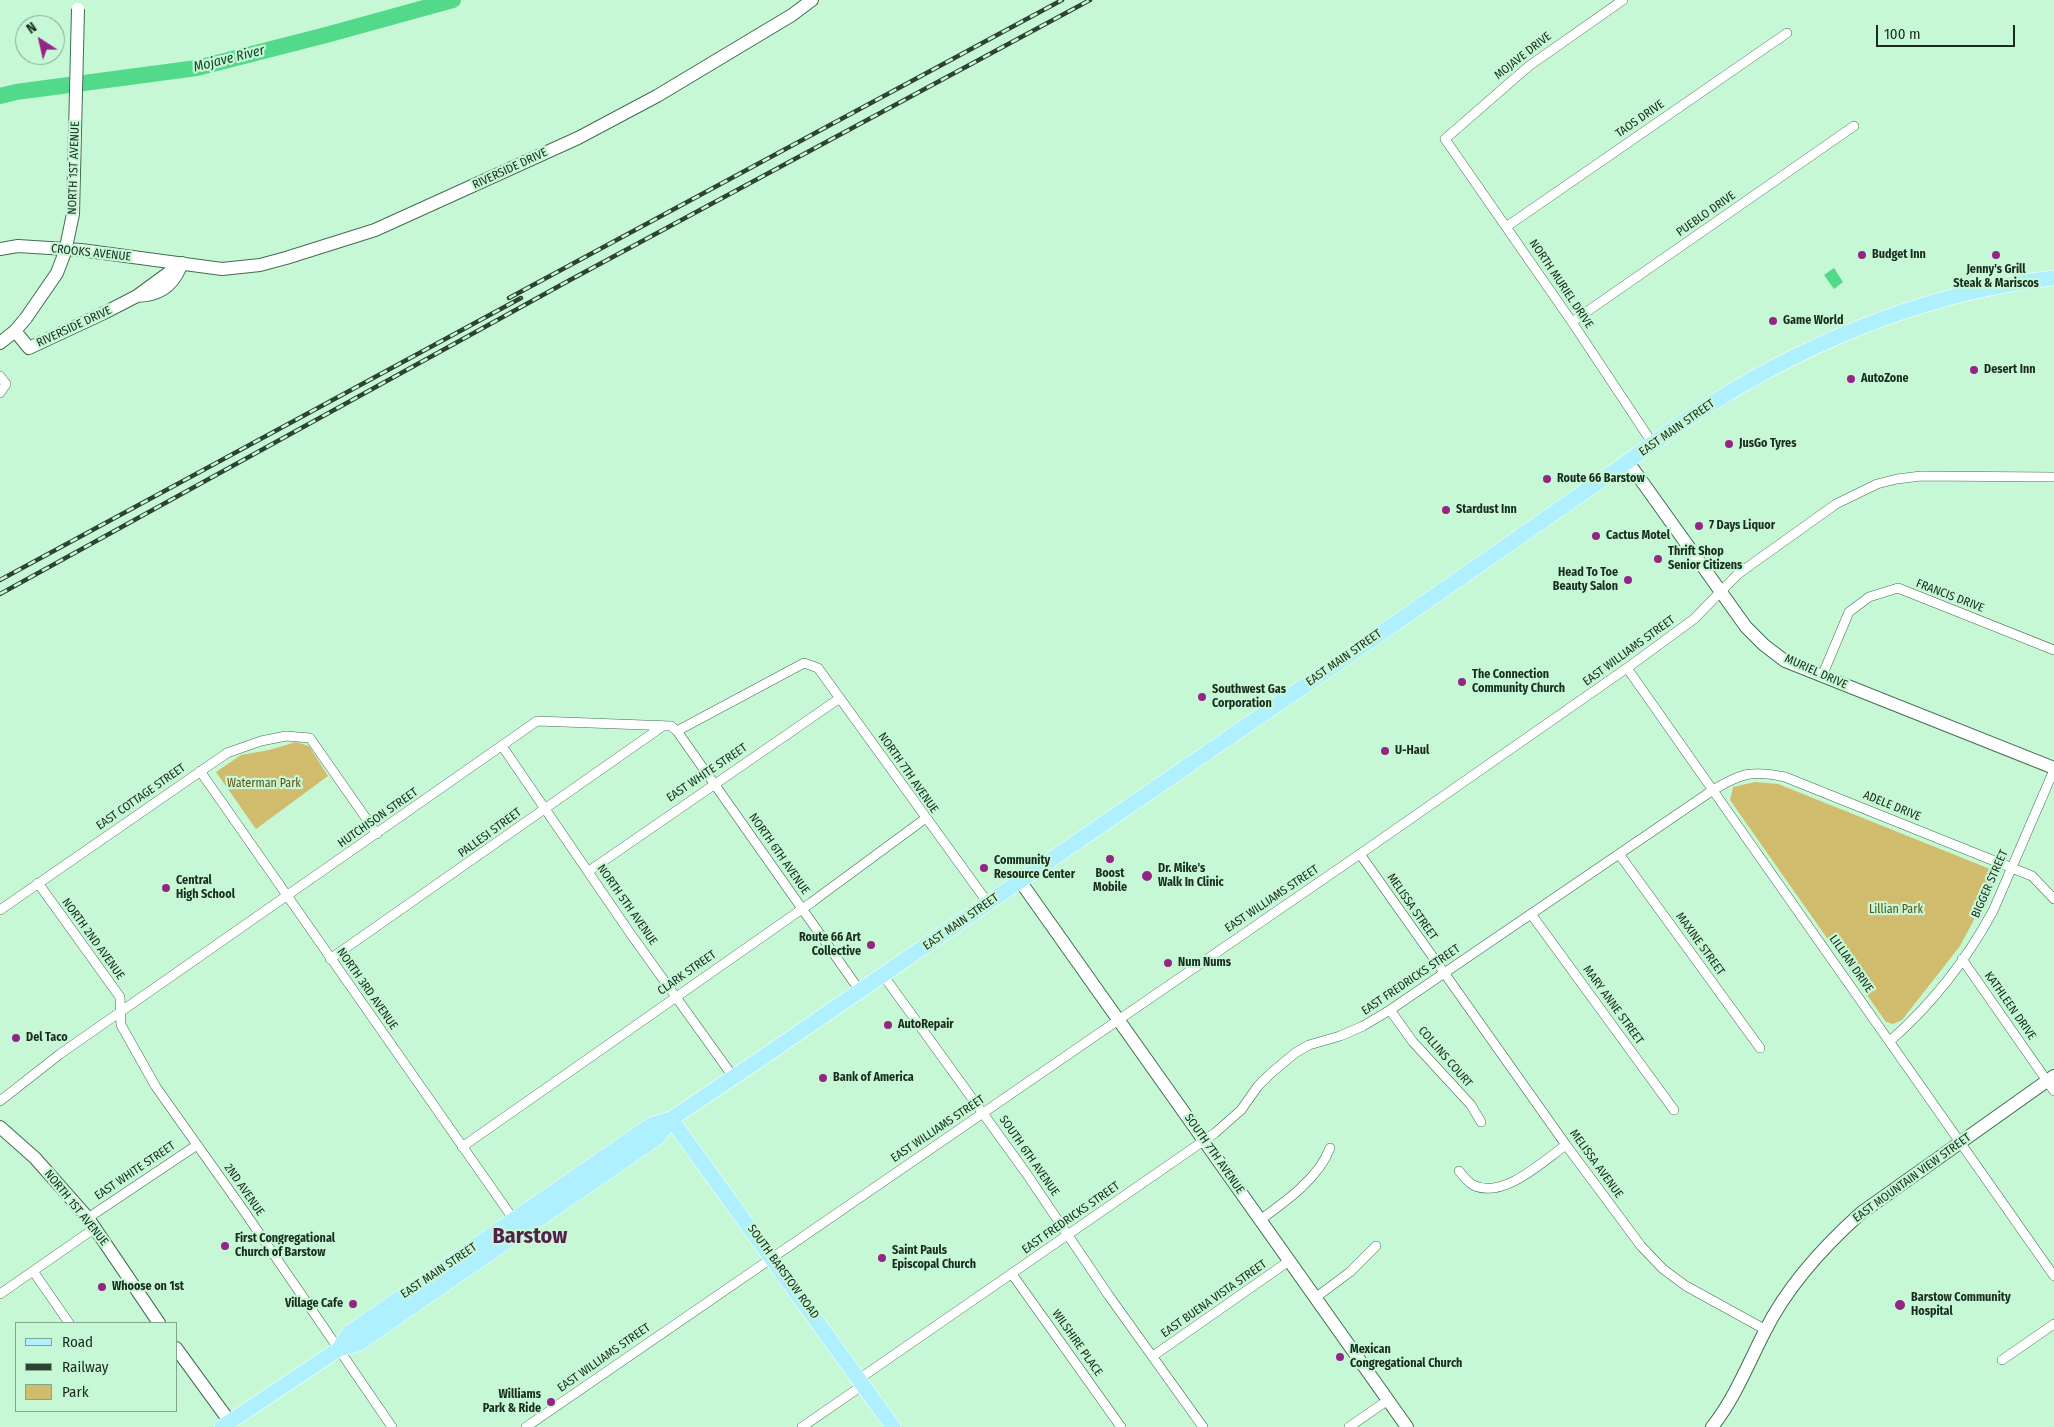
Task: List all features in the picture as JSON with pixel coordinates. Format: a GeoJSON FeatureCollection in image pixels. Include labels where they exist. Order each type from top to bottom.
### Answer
{"type":"FeatureCollection","features":[{"type":"Feature","properties":{"kind":"main road","name":"EAST MAIN STREET"},"geometry":{"type":"LineString","coordinates":[[339,1349],[349,1333],[651,1125],[671,1119],[734,1078],[1724,395],[1823,343],[1925,306],[1976,291],[2054,278]]}},
{"type":"Feature","properties":{"kind":"main road","name":"EAST MAIN STREET"},"geometry":{"type":"LineString","coordinates":[[226,1424],[339,1349],[358,1344],[658,1137],[671,1119]]}},
{"type":"Feature","properties":{"kind":"main road","name":"SOUTH BARSTOW ROAD"},"geometry":{"type":"LineString","coordinates":[[671,1119],[773,1257],[893,1427]]}},
{"type":"Feature","properties":{"kind":"street","name":"RIVERSIDE DRIVE"},"geometry":{"type":"LineString","coordinates":[[15,331],[29,348],[137,296],[153,295],[176,278],[182,263],[222,269],[260,266],[375,230],[570,142],[622,115],[792,15],[812,0]]}},
{"type":"Feature","properties":{"kind":"street","name":"MOJAVE DRIVE"},"geometry":{"type":"LineString","coordinates":[[1445,140],[1529,66],[1622,0]]}},
{"type":"Feature","properties":{"kind":"street","name":"NORTH 1ST AVENUE"},"geometry":{"type":"LineString","coordinates":[[0,343],[15,331],[26,318],[57,273],[65,252],[73,214],[78,4]]}},
{"type":"Feature","properties":{"kind":"street","name":"TAOS DRIVE"},"geometry":{"type":"LineString","coordinates":[[1506,227],[1788,33]]}},
{"type":"Feature","properties":{"kind":"street","name":"PUEBLO DRIVE"},"geometry":{"type":"LineString","coordinates":[[1572,322],[1854,126]]}},
{"type":"Feature","properties":{"kind":"street","name":"NORTH MURIEL DRIVE"},"geometry":{"type":"LineString","coordinates":[[1445,140],[1572,322],[1653,444]]}},
{"type":"Feature","properties":{"kind":"street","name":"CROOKS AVENUE"},"geometry":{"type":"LineString","coordinates":[[0,249],[18,246],[81,250],[182,263]]}},
{"type":"Feature","properties":{"kind":"street"},"geometry":{"type":"LineString","coordinates":[[0,376],[6,384],[0,393]]}},
{"type":"Feature","properties":{"kind":"street","name":"MURIEL DRIVE"},"geometry":{"type":"LineString","coordinates":[[1628,462],[1746,627],[1764,645],[1786,661],[2054,769]]}},
{"type":"Feature","properties":{"kind":"street","name":"EAST WILLIAMS STREET"},"geometry":{"type":"LineString","coordinates":[[526,1427],[1360,854],[1627,668],[1694,619],[1707,607],[1720,590],[1738,574],[1836,504],[1877,484],[1921,476],[2054,477]]}},
{"type":"Feature","properties":{"kind":"street","name":"FRANCIS DRIVE"},"geometry":{"type":"LineString","coordinates":[[1822,676],[1849,612],[1869,597],[1898,588],[2054,650]]}},
{"type":"Feature","properties":{"kind":"street","name":"NORTH 7TH AVENUE"},"geometry":{"type":"LineString","coordinates":[[677,731],[804,664],[818,668],[988,903]]}},
{"type":"Feature","properties":{"kind":"street","name":"LILLIAN DRIVE"},"geometry":{"type":"LineString","coordinates":[[1627,668],[2054,1276]]}},
{"type":"Feature","properties":{"kind":"street","name":"EAST WHITE STREET"},"geometry":{"type":"LineString","coordinates":[[589,870],[840,698]]}},
{"type":"Feature","properties":{"kind":"street","name":"HUTCHISON STREET"},"geometry":{"type":"LineString","coordinates":[[0,1101],[54,1059],[538,721],[671,726],[677,731]]}},
{"type":"Feature","properties":{"kind":"street","name":"PALLESI STREET"},"geometry":{"type":"LineString","coordinates":[[330,959],[512,834],[545,808],[663,726]]}},
{"type":"Feature","properties":{"kind":"street","name":"NORTH 6TH AVENUE"},"geometry":{"type":"LineString","coordinates":[[677,731],[860,991]]}},
{"type":"Feature","properties":{"kind":"street","name":"EAST COTTAGE STREET"},"geometry":{"type":"LineString","coordinates":[[0,910],[227,753],[261,741],[286,736],[310,738],[377,834]]}},
{"type":"Feature","properties":{"kind":"street","name":"NORTH 5TH AVENUE"},"geometry":{"type":"LineString","coordinates":[[502,746],[589,870],[630,933],[734,1078]]}},
{"type":"Feature","properties":{"kind":"street","name":"BIGGER STREET"},"geometry":{"type":"LineString","coordinates":[[1890,1042],[1929,1003],[1982,932],[2054,769]]}},
{"type":"Feature","properties":{"kind":"street","name":"NORTH 3RD AVENUE"},"geometry":{"type":"LineString","coordinates":[[200,771],[514,1220]]}},
{"type":"Feature","properties":{"kind":"street","name":"ADELE DRIVE"},"geometry":{"type":"LineString","coordinates":[[1713,790],[1736,776],[1758,772],[1785,777],[2032,876],[2054,899]]}},
{"type":"Feature","properties":{"kind":"street","name":"EAST FREDRICKS STREET"},"geometry":{"type":"LineString","coordinates":[[802,1427],[861,1382],[1012,1274],[1228,1123],[1241,1110],[1258,1086],[1296,1053],[1308,1045],[1340,1036],[1363,1026],[1390,1010],[1713,790]]}},
{"type":"Feature","properties":{"kind":"street","name":"CLARK STREET"},"geometry":{"type":"LineString","coordinates":[[462,1147],[802,908],[926,818]]}},
{"type":"Feature","properties":{"kind":"street","name":"MELISSA STREET"},"geometry":{"type":"LineString","coordinates":[[1360,854],[1444,973]]}},
{"type":"Feature","properties":{"kind":"street","name":"MAXINE STREET"},"geometry":{"type":"LineString","coordinates":[[1619,854],[1760,1048]]}},
{"type":"Feature","properties":{"kind":"street","name":"SOUTH 7TH AVENUE"},"geometry":{"type":"LineString","coordinates":[[1020,881],[1407,1427]]}},
{"type":"Feature","properties":{"kind":"street","name":"NORTH 2ND AVENUE"},"geometry":{"type":"LineString","coordinates":[[38,883],[120,997],[121,1012]]}},
{"type":"Feature","properties":{"kind":"street","name":"MARY ANNE STREET"},"geometry":{"type":"LineString","coordinates":[[1531,914],[1674,1110]]}},
{"type":"Feature","properties":{"kind":"street","name":"KATHLEEN DRIVE"},"geometry":{"type":"LineString","coordinates":[[1962,959],[2052,1083]]}},
{"type":"Feature","properties":{"kind":"street","name":"MELISSA AVENUE"},"geometry":{"type":"LineString","coordinates":[[1444,973],[1636,1240],[1662,1269],[1686,1286],[1766,1330]]}},
{"type":"Feature","properties":{"kind":"street","name":"SOUTH 6TH AVENUE"},"geometry":{"type":"LineString","coordinates":[[883,975],[1069,1234],[1109,1296],[1203,1427]]}},
{"type":"Feature","properties":{"kind":"street","name":"COLLINS COURT"},"geometry":{"type":"LineString","coordinates":[[1390,1010],[1413,1042],[1471,1105],[1481,1122]]}},
{"type":"Feature","properties":{"kind":"street","name":"2ND AVENUE"},"geometry":{"type":"LineString","coordinates":[[121,1012],[121,1025],[156,1087],[392,1427]]}},
{"type":"Feature","properties":{"kind":"street","name":"EAST MOUNTAIN VIEW STREET"},"geometry":{"type":"LineString","coordinates":[[1712,1427],[1725,1410],[1750,1365],[1766,1330],[1800,1277],[1835,1237],[1861,1213],[1961,1142],[2052,1083]]}},
{"type":"Feature","properties":{"kind":"street","name":"NORTH 1ST AVENUE"},"geometry":{"type":"LineString","coordinates":[[0,1127],[35,1158],[91,1223],[159,1322]]}},
{"type":"Feature","properties":{"kind":"street"},"geometry":{"type":"LineString","coordinates":[[1459,1172],[1472,1184],[1483,1188],[1496,1188],[1514,1182],[1566,1144]]}},
{"type":"Feature","properties":{"kind":"street","name":"EAST WHITE STREET"},"geometry":{"type":"LineString","coordinates":[[0,1294],[33,1271],[91,1223],[197,1145]]}},
{"type":"Feature","properties":{"kind":"street"},"geometry":{"type":"LineString","coordinates":[[1260,1220],[1300,1189],[1326,1158],[1330,1148]]}},
{"type":"Feature","properties":{"kind":"street"},"geometry":{"type":"LineString","coordinates":[[1315,1298],[1350,1272],[1376,1246]]}},
{"type":"Feature","properties":{"kind":"street","name":"EAST BUENA VISTA STREET"},"geometry":{"type":"LineString","coordinates":[[1153,1356],[1290,1261]]}},
{"type":"Feature","properties":{"kind":"street"},"geometry":{"type":"LineString","coordinates":[[33,1271],[68,1322]]}},
{"type":"Feature","properties":{"kind":"street","name":"WILSHIRE PLACE"},"geometry":{"type":"LineString","coordinates":[[1012,1274],[1121,1427]]}},
{"type":"Feature","properties":{"kind":"street"},"geometry":{"type":"LineString","coordinates":[[2002,1360],[2054,1324]]}},
{"type":"Feature","properties":{"kind":"street"},"geometry":{"type":"LineString","coordinates":[[178,1351],[226,1424]]}},
{"type":"Feature","properties":{"kind":"street"},"geometry":{"type":"LineString","coordinates":[[1349,1427],[1388,1400]]}},
{"type":"Feature","properties":{"kind":"green space","name":"Waterman Park"},"geometry":{"type":"Polygon","coordinates":[[[296,742],[309,746],[328,776],[256,829],[216,772],[241,755],[269,750],[296,742]]]}},
{"type":"Feature","properties":{"kind":"green space","name":"Lillian Park"},"geometry":{"type":"Polygon","coordinates":[[[1755,782],[1778,784],[1990,869],[1994,882],[1960,946],[1902,1020],[1893,1024],[1886,1022],[1730,800],[1733,787],[1755,782]]]}},
{"type":"Feature","properties":{"kind":"shaded area"},"geometry":{"type":"Polygon","coordinates":[[[1834,268],[1843,282],[1834,289],[1824,275],[1834,268]]]}},
{"type":"Feature","properties":{"kind":"waterway","name":"Mojave River"},"geometry":{"type":"LineString","coordinates":[[0,96],[16,92],[197,68],[453,0]]}},
{"type":"Feature","properties":{"kind":"railway"},"geometry":{"type":"LineString","coordinates":[[509,298],[1062,0]]}},
{"type":"Feature","properties":{"kind":"railway"},"geometry":{"type":"LineString","coordinates":[[0,594],[570,280],[1090,0]]}},
{"type":"Feature","properties":{"kind":"railway"},"geometry":{"type":"LineString","coordinates":[[0,580],[521,298]]}},
{"type":"Feature","properties":{"kind":"place","name":"Budget Inn"},"geometry":{"type":"Point","coordinates":[1862,255]}},
{"type":"Feature","properties":{"kind":"place","name":"Jenny's Grill Steak & Mariscos"},"geometry":{"type":"Point","coordinates":[1996,255]}},
{"type":"Feature","properties":{"kind":"place","name":"Game World"},"geometry":{"type":"Point","coordinates":[1773,321]}},
{"type":"Feature","properties":{"kind":"place","name":"Desert Inn"},"geometry":{"type":"Point","coordinates":[1974,370]}},
{"type":"Feature","properties":{"kind":"place","name":"AutoZone"},"geometry":{"type":"Point","coordinates":[1851,379]}},
{"type":"Feature","properties":{"kind":"place","name":"JusGo Tyres"},"geometry":{"type":"Point","coordinates":[1729,444]}},
{"type":"Feature","properties":{"kind":"place","name":"Route 66 Barstow"},"geometry":{"type":"Point","coordinates":[1547,479]}},
{"type":"Feature","properties":{"kind":"place","name":"Stardust Inn"},"geometry":{"type":"Point","coordinates":[1446,510]}},
{"type":"Feature","properties":{"kind":"place","name":"7 Days Liquor"},"geometry":{"type":"Point","coordinates":[1699,526]}},
{"type":"Feature","properties":{"kind":"place","name":"Cactus Motel"},"geometry":{"type":"Point","coordinates":[1596,536]}},
{"type":"Feature","properties":{"kind":"place","name":"Thrift Shop Senior Citizens"},"geometry":{"type":"Point","coordinates":[1658,559]}},
{"type":"Feature","properties":{"kind":"place","name":"Head To Toe Beauty Salon"},"geometry":{"type":"Point","coordinates":[1628,580]}},
{"type":"Feature","properties":{"kind":"place","name":"The Connection Community Church"},"geometry":{"type":"Point","coordinates":[1462,682]}},
{"type":"Feature","properties":{"kind":"place","name":"Southwest Gas Corporation"},"geometry":{"type":"Point","coordinates":[1202,697]}},
{"type":"Feature","properties":{"kind":"place","name":"U-Haul"},"geometry":{"type":"Point","coordinates":[1385,751]}},
{"type":"Feature","properties":{"kind":"place","name":"Boost Mobile"},"geometry":{"type":"Point","coordinates":[1110,859]}},
{"type":"Feature","properties":{"kind":"place","name":"Community Resource Center"},"geometry":{"type":"Point","coordinates":[984,868]}},
{"type":"Feature","properties":{"kind":"place","name":"Dr. Mike's Walk In Clinic"},"geometry":{"type":"Point","coordinates":[1147,876]}},
{"type":"Feature","properties":{"kind":"place","name":"Central High School"},"geometry":{"type":"Point","coordinates":[166,888]}},
{"type":"Feature","properties":{"kind":"place","name":"Route 66 Art Collective"},"geometry":{"type":"Point","coordinates":[871,945]}},
{"type":"Feature","properties":{"kind":"place","name":"Num Nums"},"geometry":{"type":"Point","coordinates":[1168,963]}},
{"type":"Feature","properties":{"kind":"place","name":"AutoRepair"},"geometry":{"type":"Point","coordinates":[888,1025]}},
{"type":"Feature","properties":{"kind":"place","name":"Del Taco"},"geometry":{"type":"Point","coordinates":[16,1038]}},
{"type":"Feature","properties":{"kind":"place","name":"Bank of America"},"geometry":{"type":"Point","coordinates":[823,1078]}},
{"type":"Feature","properties":{"kind":"place","name":"First Congregational Church of Barstow"},"geometry":{"type":"Point","coordinates":[225,1246]}},
{"type":"Feature","properties":{"kind":"place","name":"Saint Pauls Episcopal Church"},"geometry":{"type":"Point","coordinates":[882,1258]}},
{"type":"Feature","properties":{"kind":"place","name":"Whoose on 1st"},"geometry":{"type":"Point","coordinates":[102,1287]}},
{"type":"Feature","properties":{"kind":"place","name":"Village Cafe"},"geometry":{"type":"Point","coordinates":[353,1304]}},
{"type":"Feature","properties":{"kind":"place","name":"Barstow Community Hospital"},"geometry":{"type":"Point","coordinates":[1900,1305]}},
{"type":"Feature","properties":{"kind":"place","name":"Mexican Congregational Church"},"geometry":{"type":"Point","coordinates":[1340,1357]}},
{"type":"Feature","properties":{"kind":"place","name":"Williams Park & Ride"},"geometry":{"type":"Point","coordinates":[551,1402]}},
{"type":"Feature","properties":{"kind":"district","name":"Barstow"},"geometry":{"type":"Point","coordinates":[530,1237]}}]}
